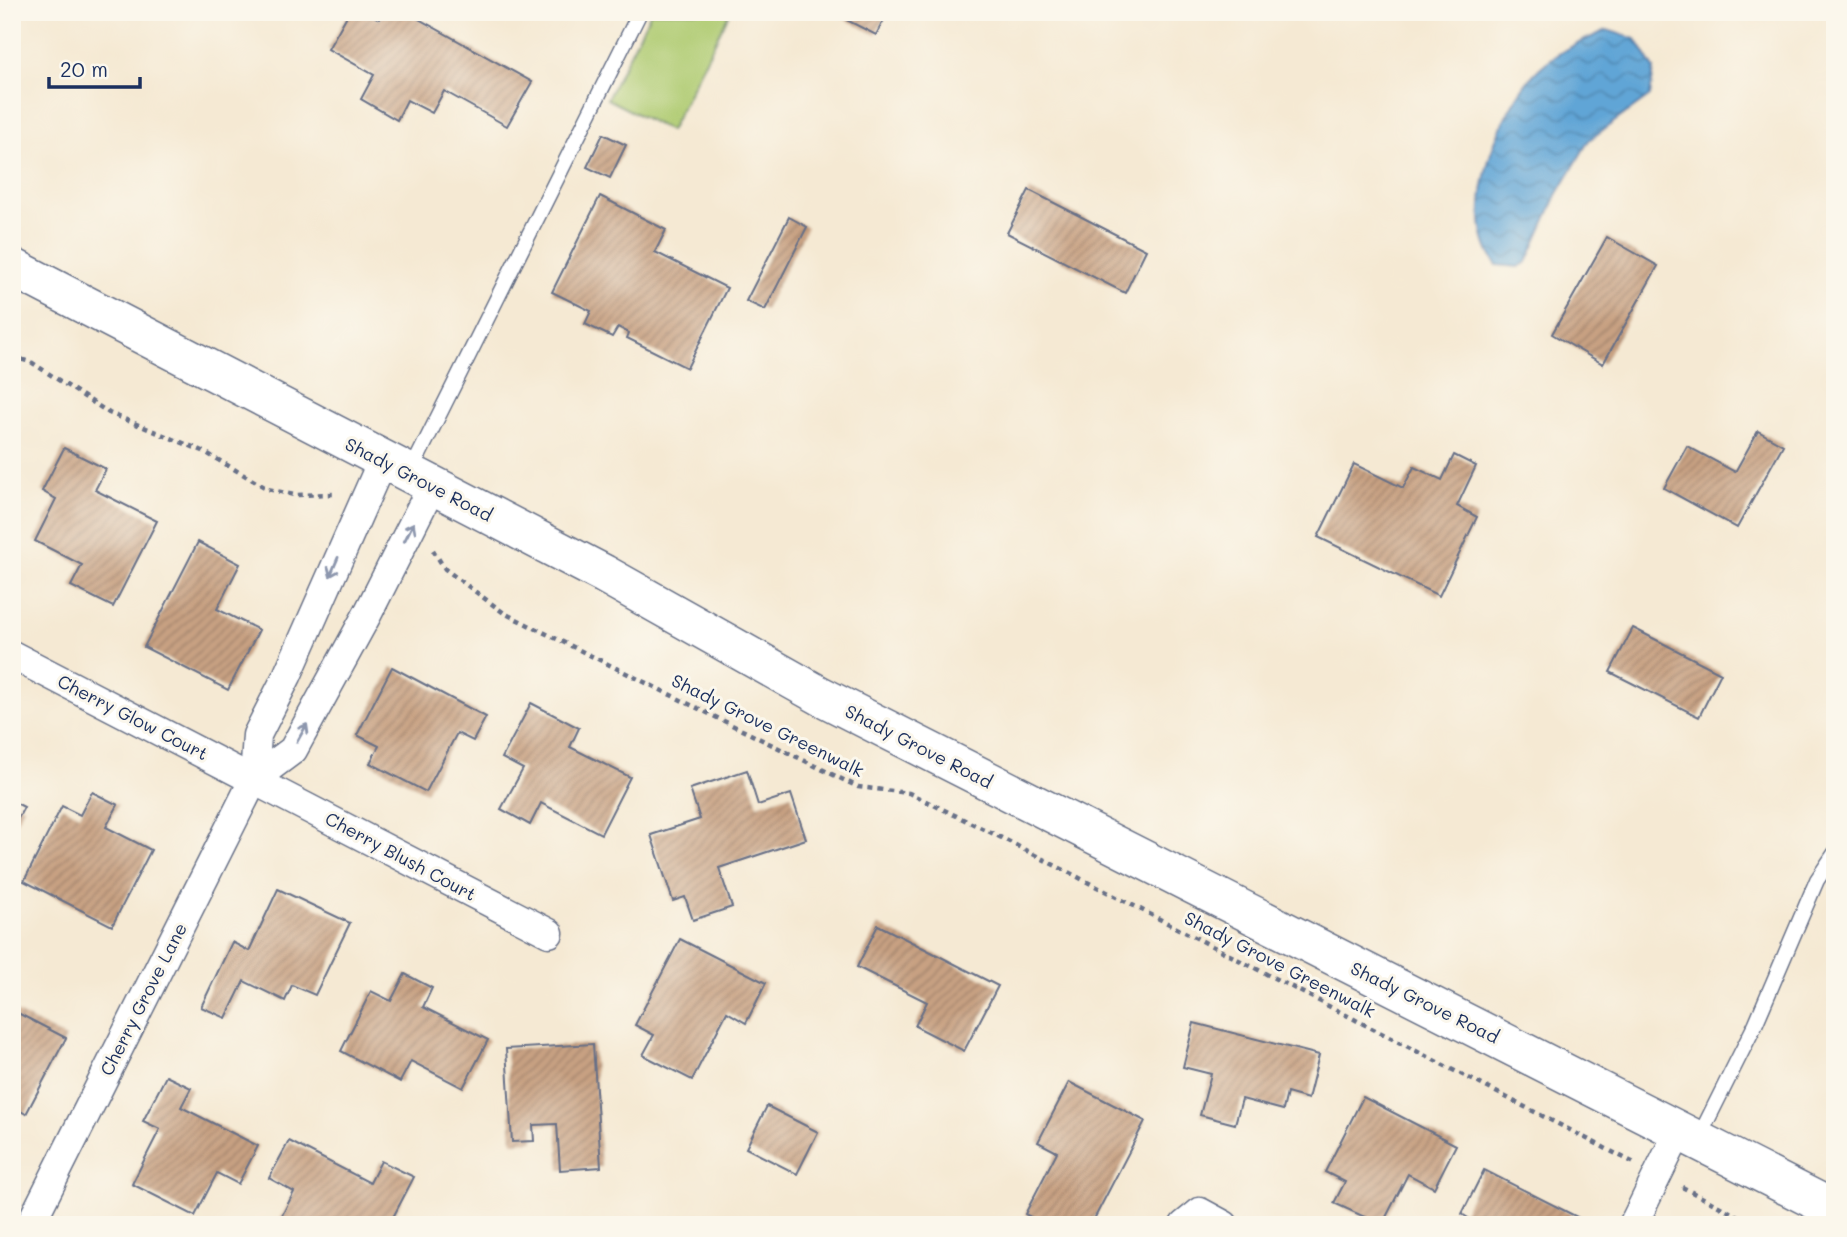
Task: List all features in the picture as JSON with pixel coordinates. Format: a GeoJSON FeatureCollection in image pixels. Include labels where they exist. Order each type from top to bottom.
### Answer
{"type":"FeatureCollection","features":[{"type":"Feature","properties":{"kind":"main road","name":"Shady Grove Road"},"geometry":{"type":"LineString","coordinates":[[12,267],[604,574],[833,702],[1835,1210]]}},
{"type":"Feature","properties":{"kind":"street","name":"Cherry Grove Lane"},"geometry":{"type":"LineString","coordinates":[[30,1217],[254,779],[257,735],[287,676],[362,503],[408,474],[411,529],[293,750],[254,779]]}},
{"type":"Feature","properties":{"kind":"street","name":"Cherry Glow Court"},"geometry":{"type":"LineString","coordinates":[[12,655],[254,779]]}},
{"type":"Feature","properties":{"kind":"street","name":"Cherry Blush Court"},"geometry":{"type":"LineString","coordinates":[[254,779],[549,933]]}},
{"type":"Feature","properties":{"kind":"street"},"geometry":{"type":"LineString","coordinates":[[1633,1225],[1658,1175],[1688,1136]]}},
{"type":"Feature","properties":{"kind":"lane"},"geometry":{"type":"LineString","coordinates":[[408,474],[640,12]]}},
{"type":"Feature","properties":{"kind":"lane"},"geometry":{"type":"LineString","coordinates":[[1688,1136],[1755,1025],[1817,880],[1835,853]]}},
{"type":"Feature","properties":{"kind":"path"},"geometry":{"type":"LineString","coordinates":[[12,357],[31,362],[109,413],[203,451],[268,489],[294,495],[344,494],[362,503]]}},
{"type":"Feature","properties":{"kind":"path","name":"Shady Grove Greenwalk"},"geometry":{"type":"LineString","coordinates":[[411,529],[426,536],[445,569],[504,613],[858,787],[909,793],[994,834],[1755,1225]]}},
{"type":"Feature","properties":{"kind":"green space"},"geometry":{"type":"Polygon","coordinates":[[[651,12],[730,12],[670,131],[607,99],[651,12]]]}},
{"type":"Feature","properties":{"kind":"water"},"geometry":{"type":"Polygon","coordinates":[[[1607,30],[1636,39],[1654,69],[1650,96],[1589,140],[1557,195],[1527,262],[1518,267],[1497,265],[1486,245],[1481,221],[1482,195],[1487,167],[1507,115],[1533,75],[1549,60],[1607,30]]]}},
{"type":"Feature","properties":{"kind":"building"},"geometry":{"type":"Polygon","coordinates":[[[349,12],[366,12],[379,19],[383,12],[406,12],[532,82],[507,126],[444,91],[432,113],[407,100],[397,120],[361,99],[374,75],[328,49],[349,12]]]}},
{"type":"Feature","properties":{"kind":"building"},"geometry":{"type":"Polygon","coordinates":[[[831,12],[888,12],[876,35],[831,12]]]}},
{"type":"Feature","properties":{"kind":"building"},"geometry":{"type":"Polygon","coordinates":[[[603,134],[626,145],[610,178],[587,167],[603,134]]]}},
{"type":"Feature","properties":{"kind":"building"},"geometry":{"type":"Polygon","coordinates":[[[1029,190],[1146,250],[1125,293],[1007,233],[1029,190]]]}},
{"type":"Feature","properties":{"kind":"building"},"geometry":{"type":"Polygon","coordinates":[[[600,196],[666,230],[655,252],[727,288],[687,368],[627,338],[629,333],[618,327],[612,337],[585,324],[591,311],[552,292],[600,196]]]}},
{"type":"Feature","properties":{"kind":"building"},"geometry":{"type":"Polygon","coordinates":[[[789,217],[807,227],[765,310],[746,301],[789,217]]]}},
{"type":"Feature","properties":{"kind":"building"},"geometry":{"type":"Polygon","coordinates":[[[1607,237],[1658,266],[1603,364],[1552,334],[1607,237]]]}},
{"type":"Feature","properties":{"kind":"building"},"geometry":{"type":"Polygon","coordinates":[[[1758,431],[1783,445],[1737,528],[1664,488],[1687,446],[1735,472],[1758,431]]]}},
{"type":"Feature","properties":{"kind":"building"},"geometry":{"type":"Polygon","coordinates":[[[64,448],[106,469],[95,490],[157,521],[113,607],[71,586],[82,565],[35,541],[56,499],[42,491],[64,448]]]}},
{"type":"Feature","properties":{"kind":"building"},"geometry":{"type":"Polygon","coordinates":[[[1454,455],[1476,466],[1457,506],[1477,517],[1439,596],[1318,537],[1354,464],[1403,488],[1414,467],[1442,480],[1454,455]]]}},
{"type":"Feature","properties":{"kind":"building"},"geometry":{"type":"Polygon","coordinates":[[[198,542],[240,564],[217,609],[259,630],[228,690],[144,647],[198,542]]]}},
{"type":"Feature","properties":{"kind":"building"},"geometry":{"type":"Polygon","coordinates":[[[1633,628],[1721,673],[1699,717],[1610,672],[1633,628]]]}},
{"type":"Feature","properties":{"kind":"building"},"geometry":{"type":"Polygon","coordinates":[[[392,667],[486,717],[473,741],[457,733],[426,792],[370,763],[379,746],[357,735],[392,667]]]}},
{"type":"Feature","properties":{"kind":"building"},"geometry":{"type":"Polygon","coordinates":[[[531,703],[579,728],[570,747],[630,777],[601,834],[541,803],[530,825],[501,809],[523,769],[502,758],[531,703]]]}},
{"type":"Feature","properties":{"kind":"building"},"geometry":{"type":"Polygon","coordinates":[[[747,770],[758,805],[791,794],[806,839],[719,868],[732,907],[693,920],[685,897],[673,901],[651,835],[700,819],[690,789],[747,770]]]}},
{"type":"Feature","properties":{"kind":"building"},"geometry":{"type":"Polygon","coordinates":[[[92,792],[118,805],[106,827],[151,850],[112,926],[24,881],[62,806],[80,815],[92,792]]]}},
{"type":"Feature","properties":{"kind":"building"},"geometry":{"type":"Polygon","coordinates":[[[12,801],[24,807],[12,830],[12,801]]]}},
{"type":"Feature","properties":{"kind":"building"},"geometry":{"type":"Polygon","coordinates":[[[278,889],[350,923],[315,995],[292,985],[285,1001],[244,981],[226,1018],[201,1007],[232,942],[249,951],[278,889]]]}},
{"type":"Feature","properties":{"kind":"building"},"geometry":{"type":"Polygon","coordinates":[[[878,925],[998,986],[964,1051],[915,1026],[927,1002],[857,967],[878,925]]]}},
{"type":"Feature","properties":{"kind":"building"},"geometry":{"type":"Polygon","coordinates":[[[680,939],[766,983],[746,1023],[727,1012],[692,1080],[643,1055],[654,1035],[635,1025],[680,939]]]}},
{"type":"Feature","properties":{"kind":"building"},"geometry":{"type":"Polygon","coordinates":[[[405,974],[432,988],[423,1007],[488,1040],[463,1088],[411,1061],[400,1082],[341,1051],[371,991],[391,1001],[405,974]]]}},
{"type":"Feature","properties":{"kind":"building"},"geometry":{"type":"Polygon","coordinates":[[[12,1010],[66,1038],[26,1114],[12,1106],[12,1010]]]}},
{"type":"Feature","properties":{"kind":"building"},"geometry":{"type":"Polygon","coordinates":[[[1194,1023],[1319,1055],[1308,1099],[1287,1093],[1283,1110],[1242,1099],[1235,1124],[1200,1115],[1211,1074],[1183,1067],[1194,1023]]]}},
{"type":"Feature","properties":{"kind":"building"},"geometry":{"type":"Polygon","coordinates":[[[593,1044],[601,1167],[560,1170],[557,1124],[533,1125],[534,1141],[512,1142],[506,1049],[593,1044]]]}},
{"type":"Feature","properties":{"kind":"building"},"geometry":{"type":"Polygon","coordinates":[[[166,1076],[191,1088],[181,1107],[258,1146],[238,1184],[217,1173],[195,1216],[132,1184],[160,1129],[143,1121],[166,1076]]]}},
{"type":"Feature","properties":{"kind":"building"},"geometry":{"type":"Polygon","coordinates":[[[1069,1082],[1145,1121],[1091,1225],[1045,1225],[1025,1214],[1057,1152],[1038,1142],[1069,1082]]]}},
{"type":"Feature","properties":{"kind":"building"},"geometry":{"type":"Polygon","coordinates":[[[1363,1097],[1456,1145],[1434,1188],[1408,1174],[1382,1225],[1334,1203],[1345,1182],[1325,1172],[1363,1097]]]}},
{"type":"Feature","properties":{"kind":"building"},"geometry":{"type":"Polygon","coordinates":[[[767,1106],[818,1132],[797,1174],[746,1148],[767,1106]]]}},
{"type":"Feature","properties":{"kind":"building"},"geometry":{"type":"Polygon","coordinates":[[[289,1141],[370,1183],[381,1161],[414,1177],[389,1225],[277,1225],[294,1192],[269,1178],[289,1141]]]}},
{"type":"Feature","properties":{"kind":"building"},"geometry":{"type":"Polygon","coordinates":[[[1484,1170],[1583,1220],[1580,1225],[1479,1225],[1462,1214],[1484,1170]]]}}]}
